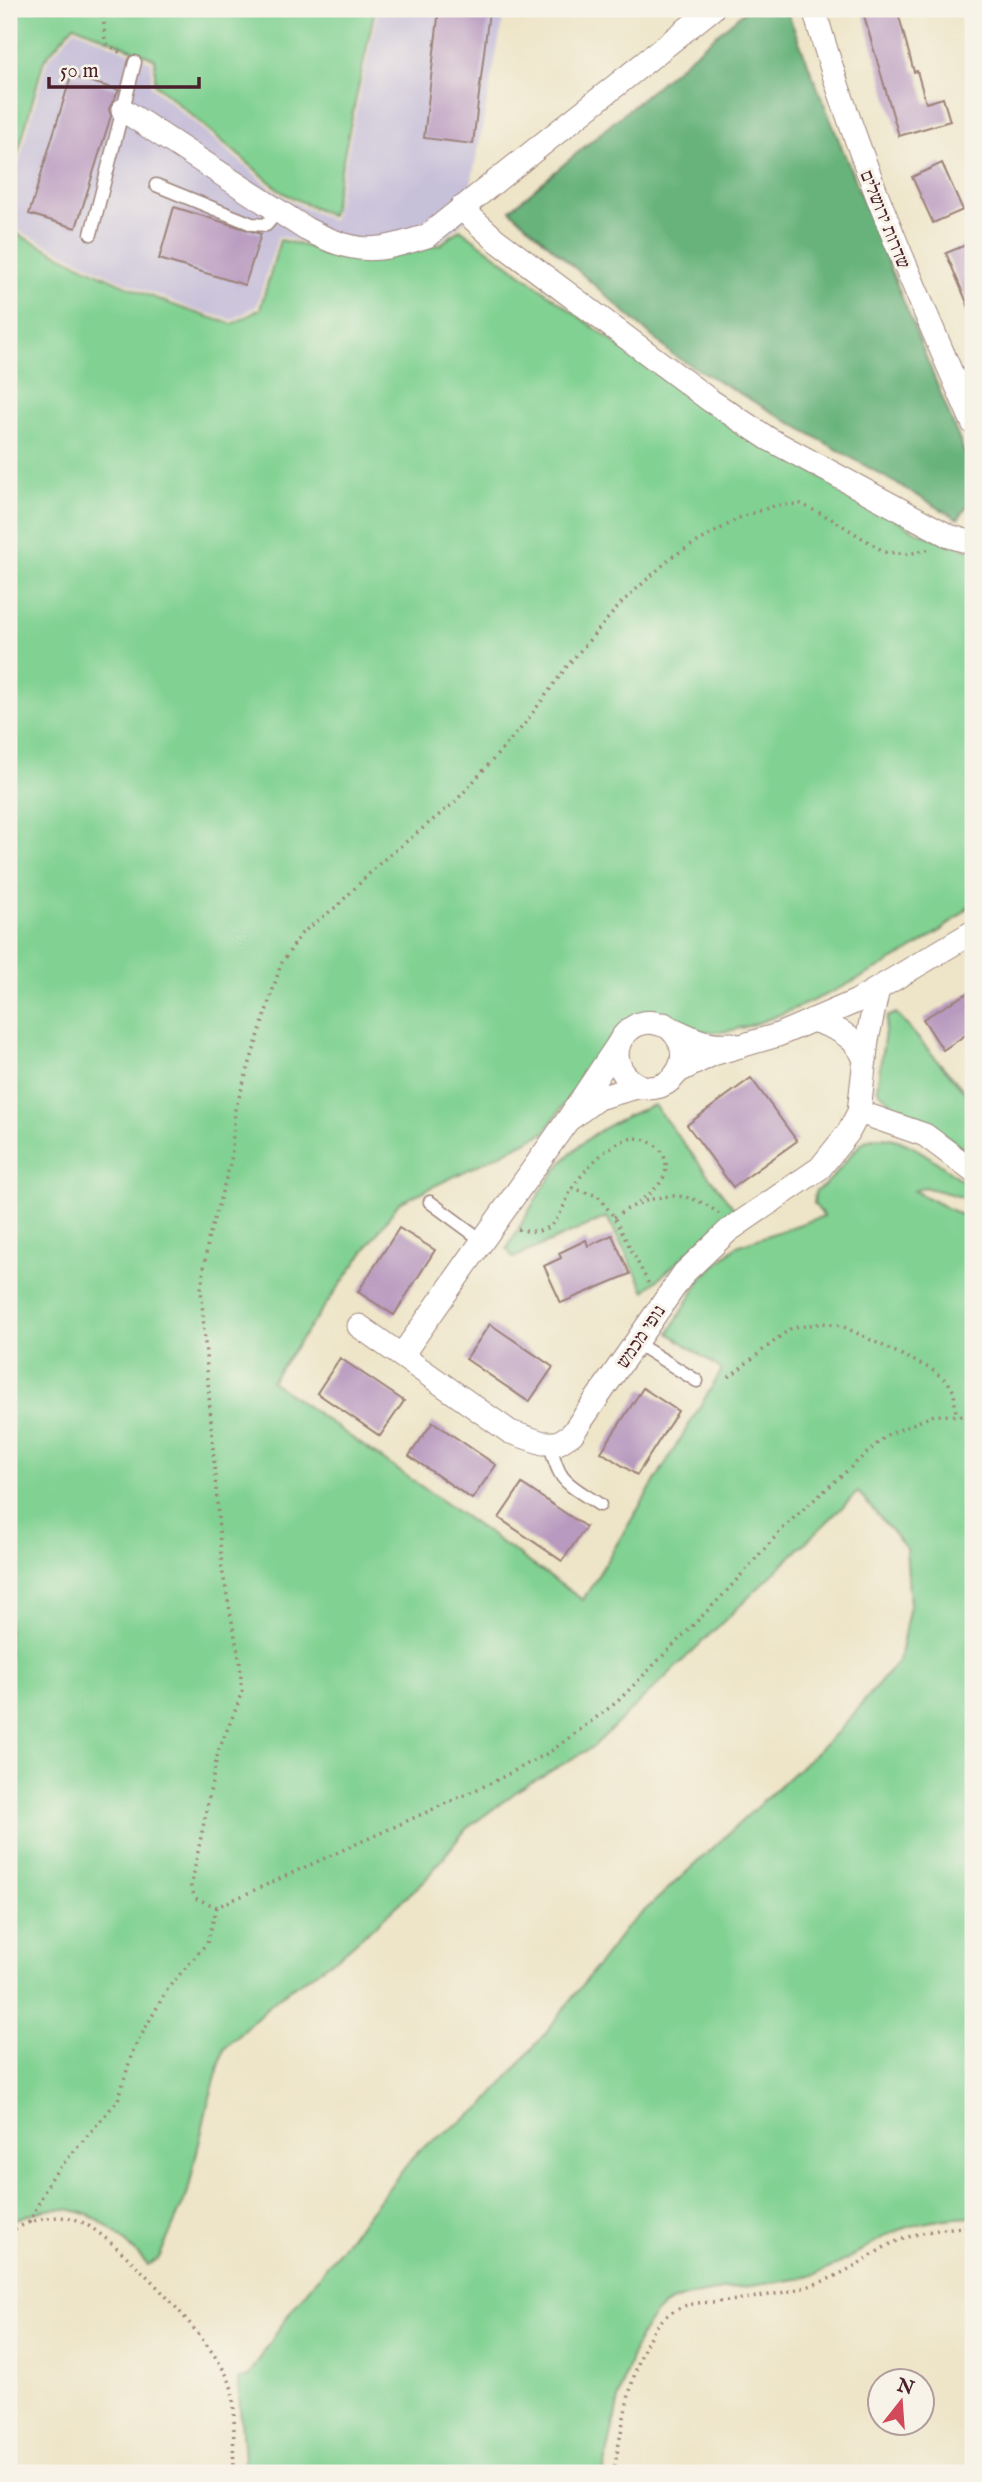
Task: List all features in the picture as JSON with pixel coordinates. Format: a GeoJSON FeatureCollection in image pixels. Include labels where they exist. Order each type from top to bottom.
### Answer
{"type":"FeatureCollection","features":[{"type":"Feature","properties":{"kind":"street"},"geometry":{"type":"LineString","coordinates":[[123,110],[278,211],[331,242],[375,250],[427,236],[712,9]]}},
{"type":"Feature","properties":{"kind":"street","name":"שדרות ירושלים"},"geometry":{"type":"LineString","coordinates":[[814,9],[846,116],[866,170],[973,423]]}},
{"type":"Feature","properties":{"kind":"street"},"geometry":{"type":"LineString","coordinates":[[461,208],[495,239],[711,401],[769,439],[949,536],[973,543]]}},
{"type":"Feature","properties":{"kind":"street"},"geometry":{"type":"LineString","coordinates":[[567,1121],[598,1097],[641,1086],[663,1086],[679,1071],[743,1044],[778,1035],[812,1020],[878,989],[973,932]]}},
{"type":"Feature","properties":{"kind":"street","name":"נופי מכמש"},"geometry":{"type":"LineString","coordinates":[[550,1443],[558,1443],[572,1434],[684,1273],[729,1231],[820,1168],[848,1133],[859,1112],[878,989]]}},
{"type":"Feature","properties":{"kind":"street"},"geometry":{"type":"LineString","coordinates":[[812,1020],[832,1027],[860,1046],[865,1060]]}},
{"type":"Feature","properties":{"kind":"street"},"geometry":{"type":"LineString","coordinates":[[402,1355],[567,1121],[624,1033],[643,1022],[664,1024],[696,1040],[721,1045],[743,1044]]}},
{"type":"Feature","properties":{"kind":"street"},"geometry":{"type":"LineString","coordinates":[[664,1024],[673,1031],[683,1050],[679,1071]]}},
{"type":"Feature","properties":{"kind":"street"},"geometry":{"type":"LineString","coordinates":[[619,1043],[618,1064],[631,1082],[641,1086]]}},
{"type":"Feature","properties":{"kind":"street"},"geometry":{"type":"LineString","coordinates":[[859,1112],[925,1135],[973,1171]]}},
{"type":"Feature","properties":{"kind":"street"},"geometry":{"type":"LineString","coordinates":[[359,1326],[510,1432],[527,1439],[550,1443]]}},
{"type":"Feature","properties":{"kind":"lane"},"geometry":{"type":"LineString","coordinates":[[91,233],[135,62]]}},
{"type":"Feature","properties":{"kind":"lane"},"geometry":{"type":"LineString","coordinates":[[156,185],[252,224],[266,225],[278,211]]}},
{"type":"Feature","properties":{"kind":"lane"},"geometry":{"type":"LineString","coordinates":[[430,1202],[483,1241]]}},
{"type":"Feature","properties":{"kind":"lane"},"geometry":{"type":"LineString","coordinates":[[636,1343],[697,1381]]}},
{"type":"Feature","properties":{"kind":"lane"},"geometry":{"type":"LineString","coordinates":[[550,1443],[556,1472],[561,1479],[600,1505]]}},
{"type":"Feature","properties":{"kind":"path"},"geometry":{"type":"LineString","coordinates":[[103,9],[104,42],[135,62]]}},
{"type":"Feature","properties":{"kind":"path"},"geometry":{"type":"LineString","coordinates":[[949,536],[934,548],[908,554],[885,552],[801,504],[777,505],[741,517],[673,556],[622,602],[568,665],[523,726],[455,802],[381,862],[337,906],[302,933],[281,964],[235,1110],[231,1161],[208,1240],[201,1289],[222,1569],[240,1663],[242,1694],[218,1752],[191,1887],[195,1898],[217,1907],[493,1782],[550,1752],[617,1702],[723,1595],[786,1525],[887,1435],[934,1415],[973,1416]]}},
{"type":"Feature","properties":{"kind":"path"},"geometry":{"type":"LineString","coordinates":[[499,1218],[519,1230],[544,1229],[558,1217],[572,1188],[597,1159],[618,1143],[637,1138],[653,1143],[662,1153],[666,1164],[663,1178],[655,1189],[614,1217]]}},
{"type":"Feature","properties":{"kind":"path"},"geometry":{"type":"LineString","coordinates":[[572,1188],[597,1196],[614,1217],[652,1288],[666,1298]]}},
{"type":"Feature","properties":{"kind":"path"},"geometry":{"type":"LineString","coordinates":[[638,1202],[686,1197],[706,1204],[718,1213],[729,1231]]}},
{"type":"Feature","properties":{"kind":"path"},"geometry":{"type":"LineString","coordinates":[[729,1377],[791,1328],[823,1323],[842,1326],[939,1375],[954,1392],[957,1415]]}},
{"type":"Feature","properties":{"kind":"path"},"geometry":{"type":"LineString","coordinates":[[29,2223],[51,2178],[118,2100],[133,2050],[168,1988],[207,1943],[217,1907]]}},
{"type":"Feature","properties":{"kind":"path"},"geometry":{"type":"LineString","coordinates":[[9,2233],[29,2223],[54,2216],[76,2220],[93,2228],[120,2250],[206,2346],[229,2383],[236,2473]]}},
{"type":"Feature","properties":{"kind":"path"},"geometry":{"type":"LineString","coordinates":[[613,2473],[638,2364],[651,2337],[667,2314],[688,2303],[731,2301],[814,2284],[860,2265],[886,2246],[953,2227],[973,2227]]}},
{"type":"Feature","properties":{"kind":"shaded area"},"geometry":{"type":"Polygon","coordinates":[[[378,9],[505,9],[464,221],[440,241],[368,257],[278,236],[257,306],[233,320],[194,310],[115,278],[9,226],[9,198],[47,61],[75,29],[152,62],[151,86],[281,196],[333,221],[378,9]]]}},
{"type":"Feature","properties":{"kind":"green space"},"geometry":{"type":"Polygon","coordinates":[[[9,9],[316,9],[326,12],[329,9],[375,9],[331,216],[283,193],[155,84],[155,59],[74,25],[44,60],[9,185],[9,9]]]}},
{"type":"Feature","properties":{"kind":"green space"},"geometry":{"type":"Polygon","coordinates":[[[747,9],[786,9],[973,474],[973,499],[958,519],[673,355],[510,210],[747,9]]]}},
{"type":"Feature","properties":{"kind":"green space"},"geometry":{"type":"Polygon","coordinates":[[[460,229],[706,410],[918,532],[973,551],[973,902],[955,920],[928,939],[861,978],[758,1023],[733,1030],[709,1032],[694,1029],[672,1019],[610,1038],[544,1133],[399,1203],[271,1381],[583,1600],[722,1370],[669,1333],[703,1276],[737,1246],[824,1216],[814,1204],[815,1192],[828,1182],[860,1145],[872,1138],[887,1138],[918,1150],[973,1189],[973,1200],[924,1187],[914,1191],[973,1221],[973,2217],[938,2220],[902,2229],[810,2276],[707,2292],[671,2302],[660,2309],[647,2325],[629,2364],[603,2473],[245,2473],[238,2380],[248,2377],[290,2312],[418,2151],[483,2107],[543,2036],[627,1927],[838,1732],[899,1660],[910,1605],[906,1548],[858,1492],[594,1746],[520,1789],[466,1829],[425,1880],[389,1913],[342,1954],[277,1998],[224,2049],[188,2192],[159,2258],[148,2265],[101,2222],[70,2210],[53,2209],[32,2213],[9,2222],[9,230],[147,295],[233,324],[260,309],[280,240],[368,261],[441,244],[460,229]]]}},
{"type":"Feature","properties":{"kind":"green space"},"geometry":{"type":"Polygon","coordinates":[[[896,1013],[973,1101],[973,1155],[919,1117],[895,1107],[877,1089],[887,1017],[896,1013]]]}},
{"type":"Feature","properties":{"kind":"green space"},"geometry":{"type":"Polygon","coordinates":[[[654,1105],[735,1210],[645,1291],[607,1217],[513,1258],[507,1249],[537,1198],[564,1160],[600,1130],[654,1105]]]}},
{"type":"Feature","properties":{"kind":"building"},"geometry":{"type":"Polygon","coordinates":[[[439,9],[489,11],[473,144],[424,138],[439,9]]]}},
{"type":"Feature","properties":{"kind":"building"},"geometry":{"type":"Polygon","coordinates":[[[862,9],[897,9],[914,72],[917,71],[926,103],[943,98],[950,121],[899,136],[862,9]]]}},
{"type":"Feature","properties":{"kind":"building"},"geometry":{"type":"Polygon","coordinates":[[[71,76],[119,90],[109,109],[111,116],[76,228],[29,214],[71,76]]]}},
{"type":"Feature","properties":{"kind":"building"},"geometry":{"type":"Polygon","coordinates":[[[942,163],[963,210],[933,223],[912,177],[942,163]]]}},
{"type":"Feature","properties":{"kind":"building"},"geometry":{"type":"Polygon","coordinates":[[[174,207],[261,234],[245,285],[159,259],[174,207]]]}},
{"type":"Feature","properties":{"kind":"building"},"geometry":{"type":"Polygon","coordinates":[[[973,242],[973,317],[946,253],[973,242]]]}},
{"type":"Feature","properties":{"kind":"building"},"geometry":{"type":"Polygon","coordinates":[[[973,990],[973,1030],[943,1050],[923,1019],[973,990]]]}},
{"type":"Feature","properties":{"kind":"building"},"geometry":{"type":"Polygon","coordinates":[[[751,1078],[797,1141],[733,1187],[687,1125],[751,1078]]]}},
{"type":"Feature","properties":{"kind":"building"},"geometry":{"type":"Polygon","coordinates":[[[399,1228],[435,1250],[394,1315],[358,1292],[399,1228]]]}},
{"type":"Feature","properties":{"kind":"building"},"geometry":{"type":"Polygon","coordinates":[[[612,1235],[630,1274],[561,1303],[544,1266],[561,1258],[559,1253],[586,1240],[588,1246],[612,1235]]]}},
{"type":"Feature","properties":{"kind":"building"},"geometry":{"type":"Polygon","coordinates":[[[490,1324],[553,1367],[529,1402],[466,1359],[490,1324]]]}},
{"type":"Feature","properties":{"kind":"building"},"geometry":{"type":"Polygon","coordinates":[[[340,1358],[404,1401],[380,1436],[317,1393],[340,1358]]]}},
{"type":"Feature","properties":{"kind":"building"},"geometry":{"type":"Polygon","coordinates":[[[643,1388],[678,1411],[637,1475],[601,1452],[643,1388]]]}},
{"type":"Feature","properties":{"kind":"building"},"geometry":{"type":"Polygon","coordinates":[[[433,1422],[496,1465],[472,1499],[409,1456],[433,1422]]]}},
{"type":"Feature","properties":{"kind":"building"},"geometry":{"type":"Polygon","coordinates":[[[522,1484],[586,1527],[562,1561],[499,1518],[522,1484]]]}}]}
